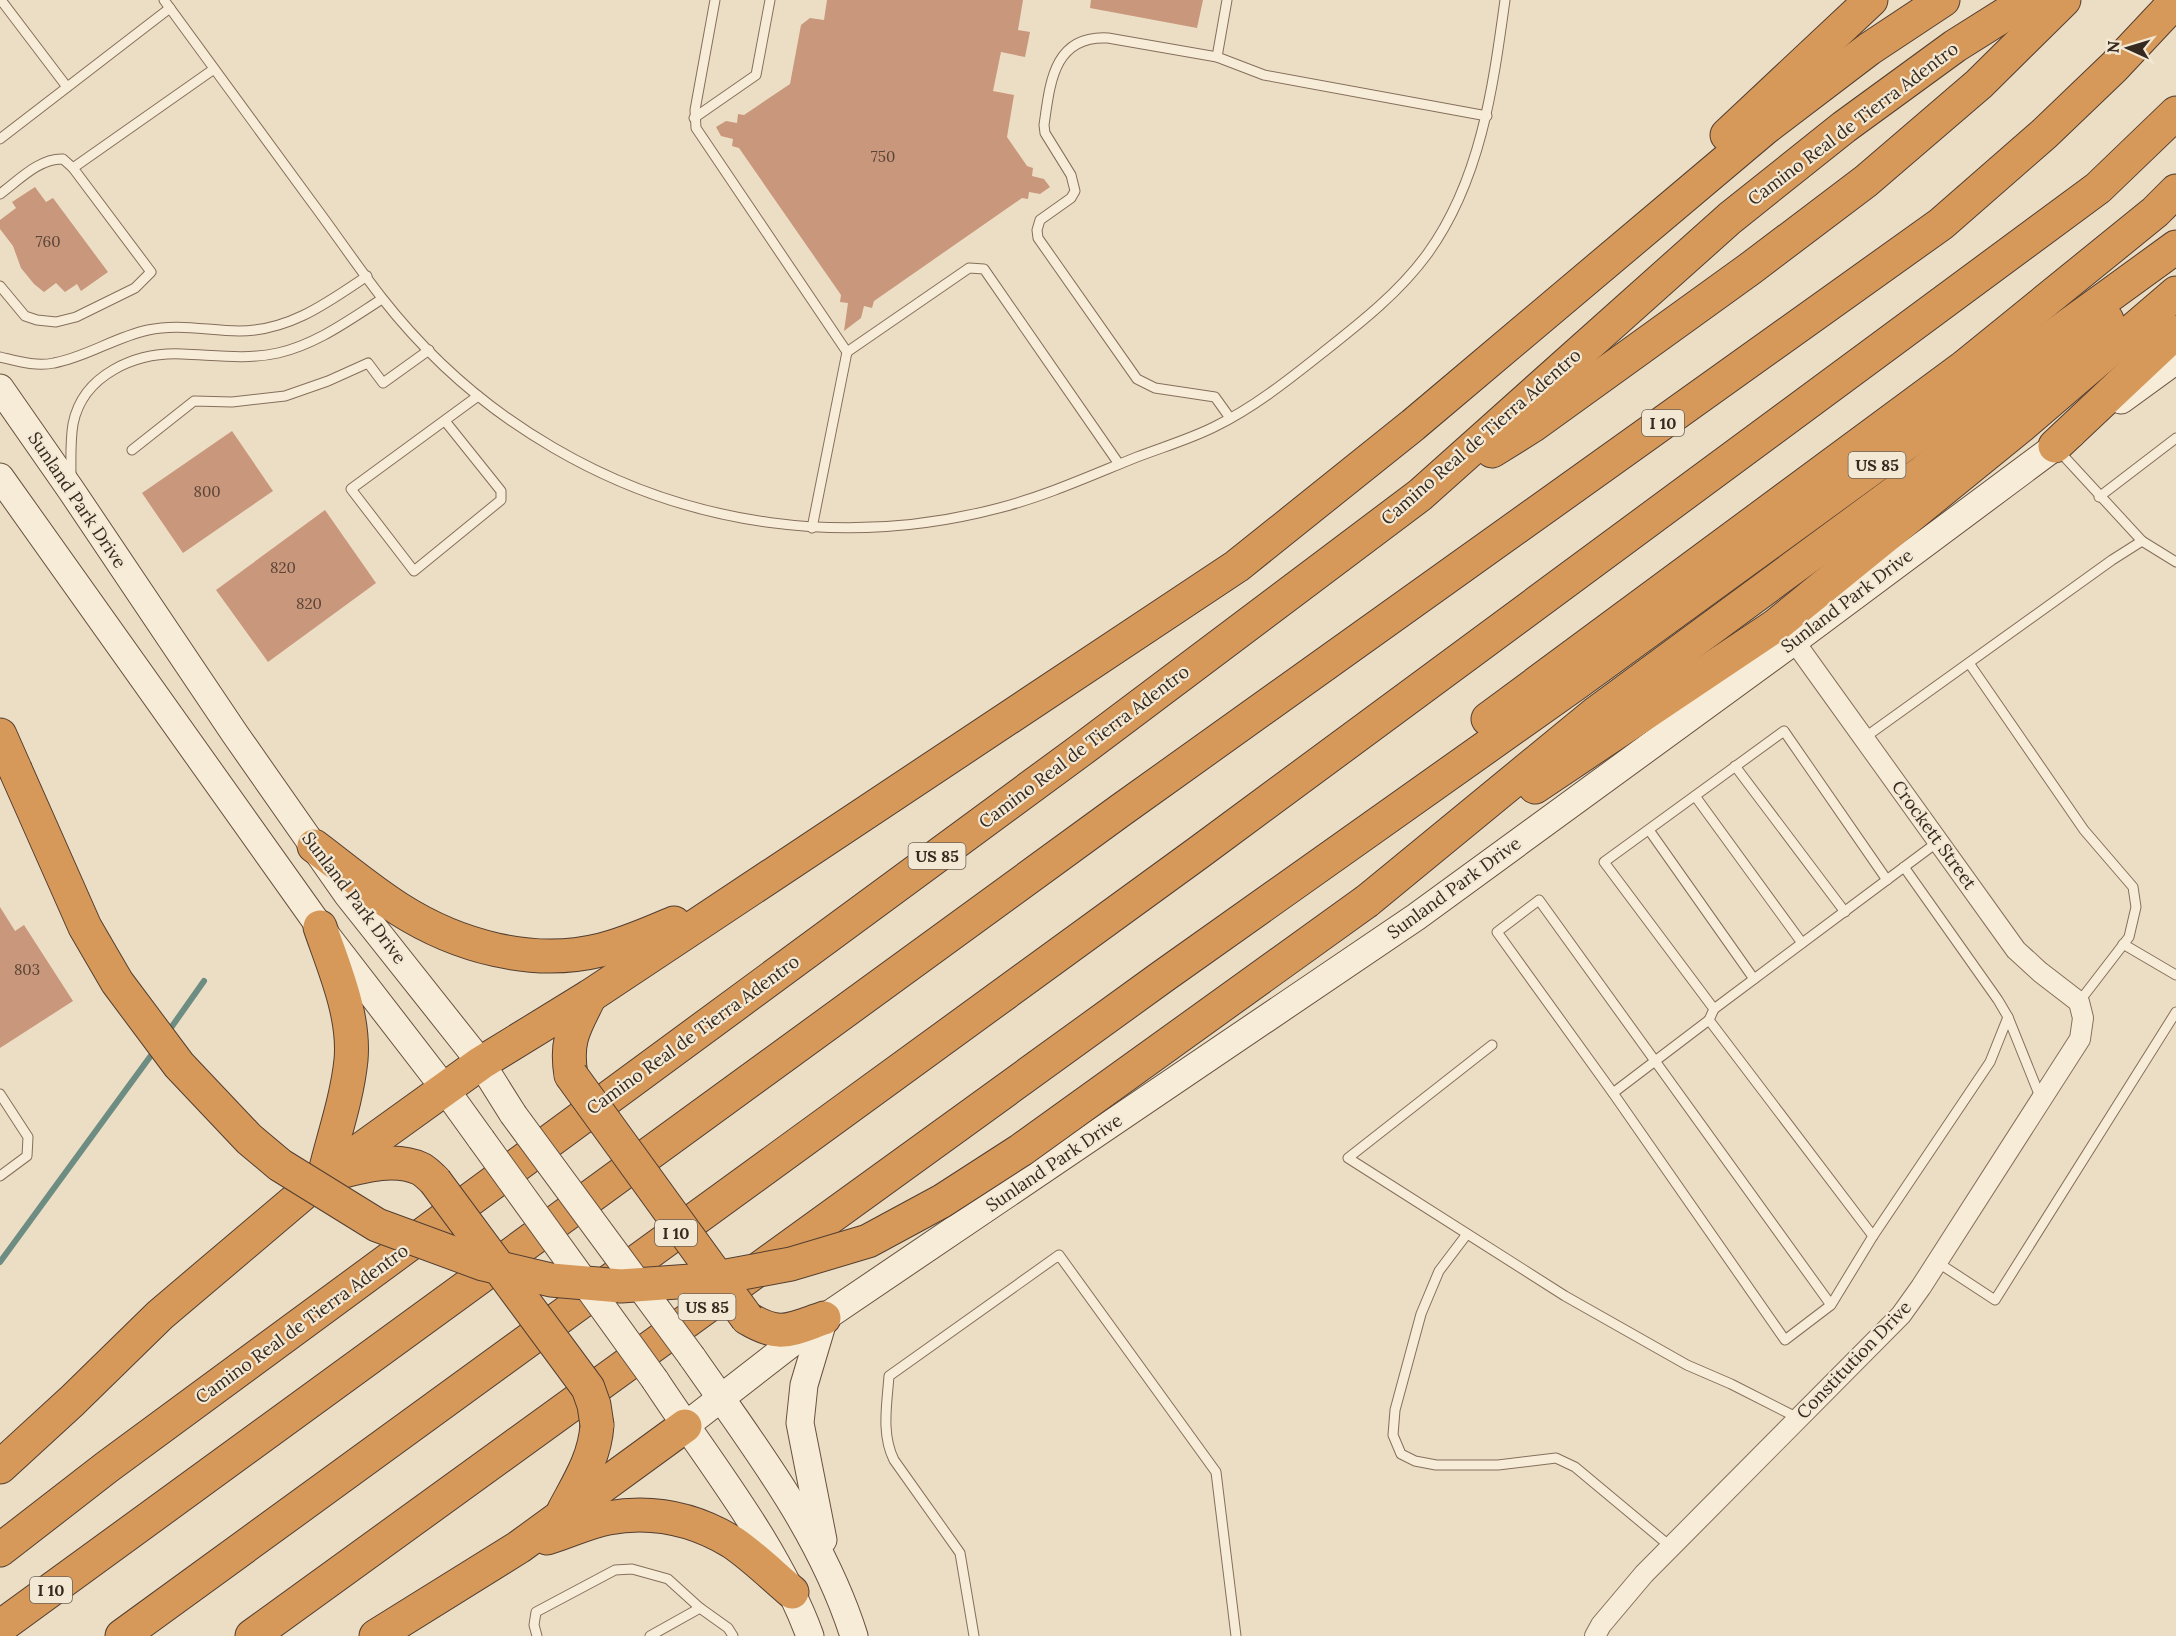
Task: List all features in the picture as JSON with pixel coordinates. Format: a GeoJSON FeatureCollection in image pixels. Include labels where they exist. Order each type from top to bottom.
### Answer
{"type":"FeatureCollection","features":[{"type":"Feature","properties":{"kind":"highway"},"geometry":{"type":"LineString","coordinates":[[1595,269],[1746,115],[1871,0]]}},
{"type":"Feature","properties":{"kind":"highway"},"geometry":{"type":"LineString","coordinates":[[0,1467],[160,1315],[324,1176],[481,1063],[590,996],[1237,567],[1413,425],[1595,269],[1764,129],[1869,49],[1943,0]]}},
{"type":"Feature","properties":{"kind":"highway","name":"Camino Real de Tierra Adentro"},"geometry":{"type":"LineString","coordinates":[[0,1550],[107,1467],[1081,750],[1420,495],[1730,218],[1844,127],[1955,46],[2028,0]]}},
{"type":"Feature","properties":{"kind":"highway"},"geometry":{"type":"LineString","coordinates":[[1420,495],[1532,426],[1751,268],[1866,181],[1979,84],[2064,0]]}},
{"type":"Feature","properties":{"kind":"highway","name":"I 10"},"geometry":{"type":"LineString","coordinates":[[0,1627],[1121,810],[1941,224],[2044,134],[2114,67],[2176,1]]}},
{"type":"Feature","properties":{"kind":"highway","name":"I 10"},"geometry":{"type":"LineString","coordinates":[[122,1636],[1198,853],[2098,188],[2176,113]]}},
{"type":"Feature","properties":{"kind":"highway"},"geometry":{"type":"LineString","coordinates":[[1162,977],[1415,773],[1964,367],[2155,212],[2176,191]]}},
{"type":"Feature","properties":{"kind":"highway","name":"US 85"},"geometry":{"type":"LineString","coordinates":[[252,1636],[1162,977],[1578,682],[2176,247]]}},
{"type":"Feature","properties":{"kind":"highway"},"geometry":{"type":"LineString","coordinates":[[1367,901],[1596,713],[1923,472],[2051,370],[2153,279],[2176,254]]}},
{"type":"Feature","properties":{"kind":"highway"},"geometry":{"type":"LineString","coordinates":[[0,735],[85,927],[117,982],[179,1065],[249,1139],[280,1165],[377,1226],[483,1264],[551,1280],[621,1286],[705,1280],[791,1264],[868,1241],[942,1201],[1021,1150],[1367,901],[1775,626],[2021,426],[2176,293]]}},
{"type":"Feature","properties":{"kind":"highway"},"geometry":{"type":"LineString","coordinates":[[2055,446],[2176,332]]}},
{"type":"Feature","properties":{"kind":"highway"},"geometry":{"type":"LineString","coordinates":[[314,846],[378,895],[425,924],[475,944],[531,955],[580,954],[621,945],[739,897]]}},
{"type":"Feature","properties":{"kind":"highway"},"geometry":{"type":"LineString","coordinates":[[320,927],[343,997],[349,1027],[351,1058],[324,1176]]}},
{"type":"Feature","properties":{"kind":"highway"},"geometry":{"type":"LineString","coordinates":[[590,996],[573,1030],[568,1053],[571,1075],[747,1318],[762,1327],[785,1332],[824,1318]]}},
{"type":"Feature","properties":{"kind":"highway"},"geometry":{"type":"LineString","coordinates":[[324,1176],[379,1164],[403,1164],[421,1170],[435,1181],[588,1388],[594,1405],[597,1425],[596,1440],[590,1461],[560,1516]]}},
{"type":"Feature","properties":{"kind":"highway"},"geometry":{"type":"LineString","coordinates":[[376,1636],[519,1547],[686,1426]]}},
{"type":"Feature","properties":{"kind":"highway"},"geometry":{"type":"LineString","coordinates":[[519,1547],[606,1519],[642,1514],[672,1517],[702,1527],[733,1543],[792,1592]]}},
{"type":"Feature","properties":{"kind":"main road","name":"Sunland Park Drive"},"geometry":{"type":"LineString","coordinates":[[686,1426],[824,1318],[1416,917],[1794,641],[2055,446],[2176,360]]}},
{"type":"Feature","properties":{"kind":"main road","name":"Sunland Park Drive"},"geometry":{"type":"LineString","coordinates":[[0,388],[235,734],[348,894],[481,1063],[513,1114],[721,1399],[805,1523],[830,1573],[854,1636]]}},
{"type":"Feature","properties":{"kind":"main road"},"geometry":{"type":"LineString","coordinates":[[0,477],[320,927],[446,1089],[655,1380],[757,1532],[792,1592],[810,1636]]}},
{"type":"Feature","properties":{"kind":"main road"},"geometry":{"type":"LineString","coordinates":[[824,1318],[804,1385],[800,1423],[830,1573]]}},
{"type":"Feature","properties":{"kind":"street","name":"Crockett Street"},"geometry":{"type":"LineString","coordinates":[[1794,641],[2016,950],[2081,1010]]}},
{"type":"Feature","properties":{"kind":"street","name":"Constitution Drive"},"geometry":{"type":"LineString","coordinates":[[1595,1636],[1644,1574],[1901,1314],[1937,1262],[2080,1039],[2081,1010]]}},
{"type":"Feature","properties":{"kind":"lane"},"geometry":{"type":"LineString","coordinates":[[1,0],[67,87]]}},
{"type":"Feature","properties":{"kind":"lane"},"geometry":{"type":"LineString","coordinates":[[715,0],[694,118],[699,133],[847,352]]}},
{"type":"Feature","properties":{"kind":"lane"},"geometry":{"type":"LineString","coordinates":[[694,118],[756,75],[770,0]]}},
{"type":"Feature","properties":{"kind":"lane"},"geometry":{"type":"LineString","coordinates":[[1217,57],[1227,0]]}},
{"type":"Feature","properties":{"kind":"lane"},"geometry":{"type":"LineString","coordinates":[[0,139],[167,4],[382,299],[429,351],[478,396],[553,447],[586,466],[637,489],[689,506],[762,523],[812,528],[900,527],[962,517],[1021,502],[1199,433],[1230,418],[1273,391],[1341,338],[1392,294],[1418,266],[1438,236],[1458,198],[1480,141],[1487,116],[1505,0]]}},
{"type":"Feature","properties":{"kind":"lane"},"geometry":{"type":"LineString","coordinates":[[1230,418],[1215,397],[1155,388],[1137,379],[1038,238],[1037,230],[1040,220],[1071,198],[1075,191],[1071,175],[1045,133],[1044,125],[1052,77],[1063,55],[1076,46],[1098,37],[1217,57],[1264,75],[1487,116]]}},
{"type":"Feature","properties":{"kind":"lane"},"geometry":{"type":"LineString","coordinates":[[73,168],[214,69]]}},
{"type":"Feature","properties":{"kind":"lane"},"geometry":{"type":"LineString","coordinates":[[0,194],[49,160],[63,159],[73,168],[151,272],[135,288],[76,317],[56,322],[26,316],[0,286]]}},
{"type":"Feature","properties":{"kind":"lane"},"geometry":{"type":"LineString","coordinates":[[812,528],[847,352],[969,268],[984,269],[1119,464]]}},
{"type":"Feature","properties":{"kind":"lane"},"geometry":{"type":"LineString","coordinates":[[0,357],[29,363],[53,363],[82,355],[116,339],[149,330],[179,327],[241,331],[268,328],[300,318],[320,308],[367,276]]}},
{"type":"Feature","properties":{"kind":"lane"},"geometry":{"type":"LineString","coordinates":[[71,490],[71,437],[77,410],[91,388],[114,369],[138,359],[168,354],[239,357],[277,353],[307,344],[325,335],[382,299]]}},
{"type":"Feature","properties":{"kind":"lane"},"geometry":{"type":"LineString","coordinates":[[132,450],[194,401],[232,402],[285,396],[328,381],[368,363],[383,383],[429,351]]}},
{"type":"Feature","properties":{"kind":"lane"},"geometry":{"type":"LineString","coordinates":[[445,421],[501,491],[502,496],[501,500],[414,571],[351,489],[478,396]]}},
{"type":"Feature","properties":{"kind":"lane"},"geometry":{"type":"LineString","coordinates":[[2099,496],[2176,438]]}},
{"type":"Feature","properties":{"kind":"lane"},"geometry":{"type":"LineString","coordinates":[[2055,446],[2142,541],[2176,562]]}},
{"type":"Feature","properties":{"kind":"lane"},"geometry":{"type":"LineString","coordinates":[[1864,738],[2112,560],[2142,541]]}},
{"type":"Feature","properties":{"kind":"lane"},"geometry":{"type":"LineString","coordinates":[[1969,663],[2084,830],[2133,886],[2136,907],[2129,938],[2081,1010]]}},
{"type":"Feature","properties":{"kind":"lane"},"geometry":{"type":"LineString","coordinates":[[1714,1009],[1604,862],[1784,731],[1887,880]]}},
{"type":"Feature","properties":{"kind":"lane"},"geometry":{"type":"LineString","coordinates":[[1736,766],[1845,912]]}},
{"type":"Feature","properties":{"kind":"lane"},"geometry":{"type":"LineString","coordinates":[[1695,796],[1802,943]]}},
{"type":"Feature","properties":{"kind":"lane"},"geometry":{"type":"LineString","coordinates":[[1649,830],[1754,979]]}},
{"type":"Feature","properties":{"kind":"lane"},"geometry":{"type":"LineString","coordinates":[[1613,1093],[1709,1020],[1714,1009],[1939,842]]}},
{"type":"Feature","properties":{"kind":"lane"},"geometry":{"type":"LineString","coordinates":[[1904,867],[1998,1000],[2008,1017],[2041,1099]]}},
{"type":"Feature","properties":{"kind":"lane"},"geometry":{"type":"LineString","coordinates":[[1831,1305],[1539,900],[1497,932],[1613,1093],[1785,1340],[1831,1305],[1873,1236],[1990,1062],[2008,1017]]}},
{"type":"Feature","properties":{"kind":"lane"},"geometry":{"type":"LineString","coordinates":[[2123,944],[2176,975]]}},
{"type":"Feature","properties":{"kind":"lane"},"geometry":{"type":"LineString","coordinates":[[1937,1262],[1995,1300],[2176,1012]]}},
{"type":"Feature","properties":{"kind":"lane"},"geometry":{"type":"LineString","coordinates":[[1709,1020],[1873,1236]]}},
{"type":"Feature","properties":{"kind":"lane"},"geometry":{"type":"LineString","coordinates":[[1492,1045],[1348,1158],[1565,1296],[1687,1365],[1731,1384],[1798,1418]]}},
{"type":"Feature","properties":{"kind":"lane"},"geometry":{"type":"LineString","coordinates":[[0,1094],[29,1142],[27,1156],[0,1176]]}},
{"type":"Feature","properties":{"kind":"lane"},"geometry":{"type":"LineString","coordinates":[[1467,1234],[1439,1271],[1421,1314],[1395,1410],[1393,1435],[1401,1454],[1415,1461],[1436,1465],[1497,1465],[1556,1458],[1575,1467],[1671,1547]]}},
{"type":"Feature","properties":{"kind":"lane"},"geometry":{"type":"LineString","coordinates":[[974,1636],[960,1553],[894,1460],[888,1448],[886,1431],[889,1376],[1059,1255],[1216,1472],[1236,1636]]}},
{"type":"Feature","properties":{"kind":"lane"},"geometry":{"type":"LineString","coordinates":[[537,1636],[534,1625],[536,1612],[615,1570],[632,1569],[668,1579],[700,1608],[728,1628],[733,1636]]}},
{"type":"Feature","properties":{"kind":"lane"},"geometry":{"type":"LineString","coordinates":[[650,1636],[700,1608]]}},
{"type":"Feature","properties":{"kind":"building"},"geometry":{"type":"Polygon","coordinates":[[[827,0],[1023,0],[1018,30],[1030,32],[1025,57],[1001,52],[993,91],[1014,95],[1007,137],[1027,166],[1033,168],[1032,176],[1044,179],[1050,187],[1040,194],[1029,192],[1028,199],[1022,198],[874,301],[872,308],[864,306],[861,318],[844,331],[848,303],[840,302],[841,295],[739,148],[732,146],[733,139],[721,136],[716,127],[726,121],[737,123],[738,114],[744,115],[790,84],[801,25],[810,18],[824,20],[827,0]]]}},
{"type":"Feature","properties":{"kind":"building"},"geometry":{"type":"Polygon","coordinates":[[[1091,0],[1203,0],[1197,28],[1090,8],[1091,0]]]}},
{"type":"Feature","properties":{"kind":"building"},"geometry":{"type":"Polygon","coordinates":[[[35,187],[46,202],[53,198],[108,272],[81,291],[77,284],[65,292],[56,283],[44,292],[21,268],[13,246],[0,229],[0,220],[16,208],[12,202],[35,187]]]}},
{"type":"Feature","properties":{"kind":"building"},"geometry":{"type":"Polygon","coordinates":[[[232,431],[273,491],[183,553],[142,493],[232,431]]]}},
{"type":"Feature","properties":{"kind":"building"},"geometry":{"type":"Polygon","coordinates":[[[325,510],[376,583],[268,662],[216,590],[325,510]]]}},
{"type":"Feature","properties":{"kind":"building"},"geometry":{"type":"Polygon","coordinates":[[[0,907],[15,931],[24,925],[73,1001],[0,1048],[0,907]]]}},
{"type":"Feature","properties":{"kind":"waterway"},"geometry":{"type":"LineString","coordinates":[[168,1032],[204,981]]}},
{"type":"Feature","properties":{"kind":"waterway"},"geometry":{"type":"LineString","coordinates":[[0,1262],[155,1050]]}}]}
